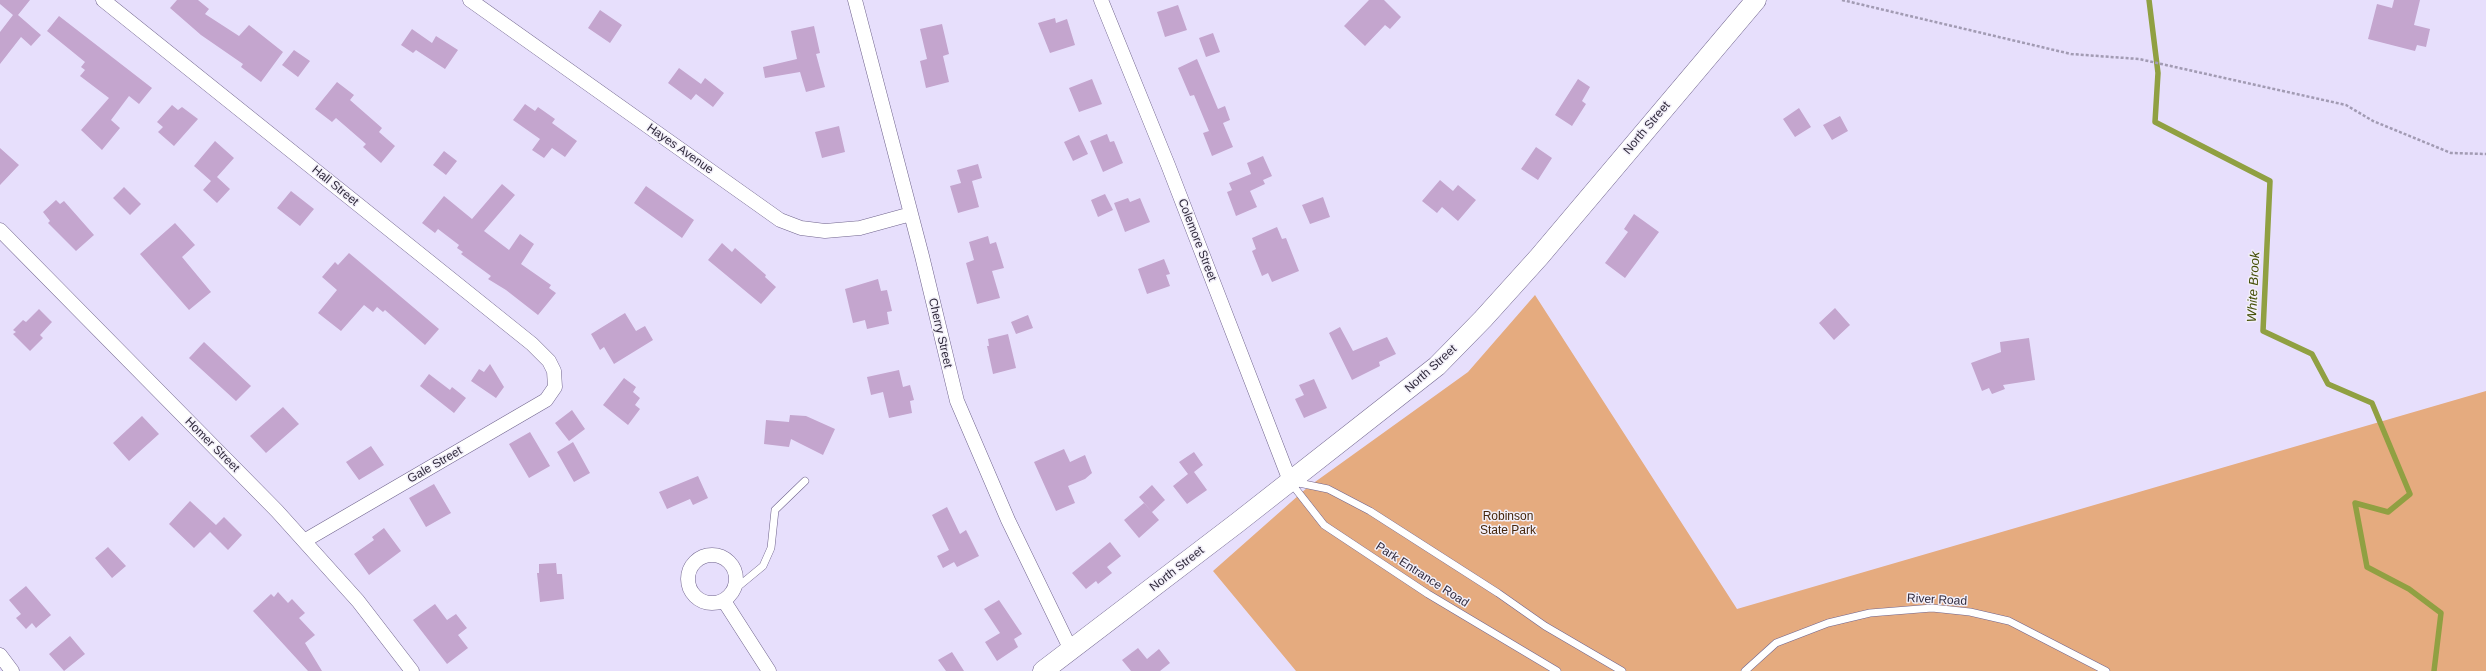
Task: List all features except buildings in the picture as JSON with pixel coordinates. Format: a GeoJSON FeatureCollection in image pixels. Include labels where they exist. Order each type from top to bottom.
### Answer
{"type":"FeatureCollection","features":[{"type":"Feature","properties":{"kind":"main road","name":"North Street"},"geometry":{"type":"LineString","coordinates":[[1044,671],[1405,392],[1460,343],[1539,257],[1756,0]]}},
{"type":"Feature","properties":{"kind":"street","name":"Hall Street"},"geometry":{"type":"LineString","coordinates":[[103,0],[532,344],[552,366],[556,381]]}},
{"type":"Feature","properties":{"kind":"street","name":"Hayes Avenue"},"geometry":{"type":"LineString","coordinates":[[470,0],[780,220],[801,228],[830,231],[860,228],[911,214]]}},
{"type":"Feature","properties":{"kind":"street","name":"Cherry Street"},"geometry":{"type":"LineString","coordinates":[[855,0],[962,415],[1008,520],[1071,650]]}},
{"type":"Feature","properties":{"kind":"street","name":"Colemore Street"},"geometry":{"type":"LineString","coordinates":[[1101,0],[1168,165],[1290,482]]}},
{"type":"Feature","properties":{"kind":"street","name":"Homer Street"},"geometry":{"type":"LineString","coordinates":[[0,230],[304,541],[358,601],[412,671]]}},
{"type":"Feature","properties":{"kind":"street","name":"Gale Street"},"geometry":{"type":"LineString","coordinates":[[304,541],[546,400],[553,392],[556,381]]}},
{"type":"Feature","properties":{"kind":"street"},"geometry":{"type":"LineString","coordinates":[[710,555],[720,556],[729,562],[736,575],[734,590],[724,601],[709,604],[699,600],[692,593],[687,579],[690,569],[696,561],[710,555]]}},
{"type":"Feature","properties":{"kind":"street"},"geometry":{"type":"LineString","coordinates":[[724,601],[769,671]]}},
{"type":"Feature","properties":{"kind":"street"},"geometry":{"type":"LineString","coordinates":[[0,655],[12,671]]}},
{"type":"Feature","properties":{"kind":"lane"},"geometry":{"type":"LineString","coordinates":[[734,590],[763,566],[771,548],[775,510],[804,481]]}},
{"type":"Feature","properties":{"kind":"lane","name":"Park Entrance Road"},"geometry":{"type":"LineString","coordinates":[[1290,482],[1324,525],[1428,594],[1557,671]]}},
{"type":"Feature","properties":{"kind":"lane"},"geometry":{"type":"LineString","coordinates":[[1290,482],[1328,489],[1370,511],[1498,593],[1544,626],[1622,671]]}},
{"type":"Feature","properties":{"kind":"lane","name":"River Road"},"geometry":{"type":"LineString","coordinates":[[1745,671],[1776,643],[1828,623],[1870,613],[1932,608],[1970,612],[2009,621],[2106,671]]}},
{"type":"Feature","properties":{"kind":"path"},"geometry":{"type":"LineString","coordinates":[[1842,0],[2071,54],[2139,59],[2346,105],[2372,121],[2450,153],[2486,154]]}},
{"type":"Feature","properties":{"kind":"green space","name":"Robinson State Park"},"geometry":{"type":"Polygon","coordinates":[[[1535,295],[1737,609],[2486,391],[2486,671],[1296,671],[1213,571],[1308,487],[1468,372],[1535,295]]]}},
{"type":"Feature","properties":{"kind":"waterway","name":"White Brook"},"geometry":{"type":"LineString","coordinates":[[2149,0],[2158,73],[2155,122],[2270,181],[2263,331],[2312,354],[2328,384],[2372,403],[2410,494],[2388,512],[2355,503],[2367,567],[2409,589],[2441,613],[2434,671]]}}]}
